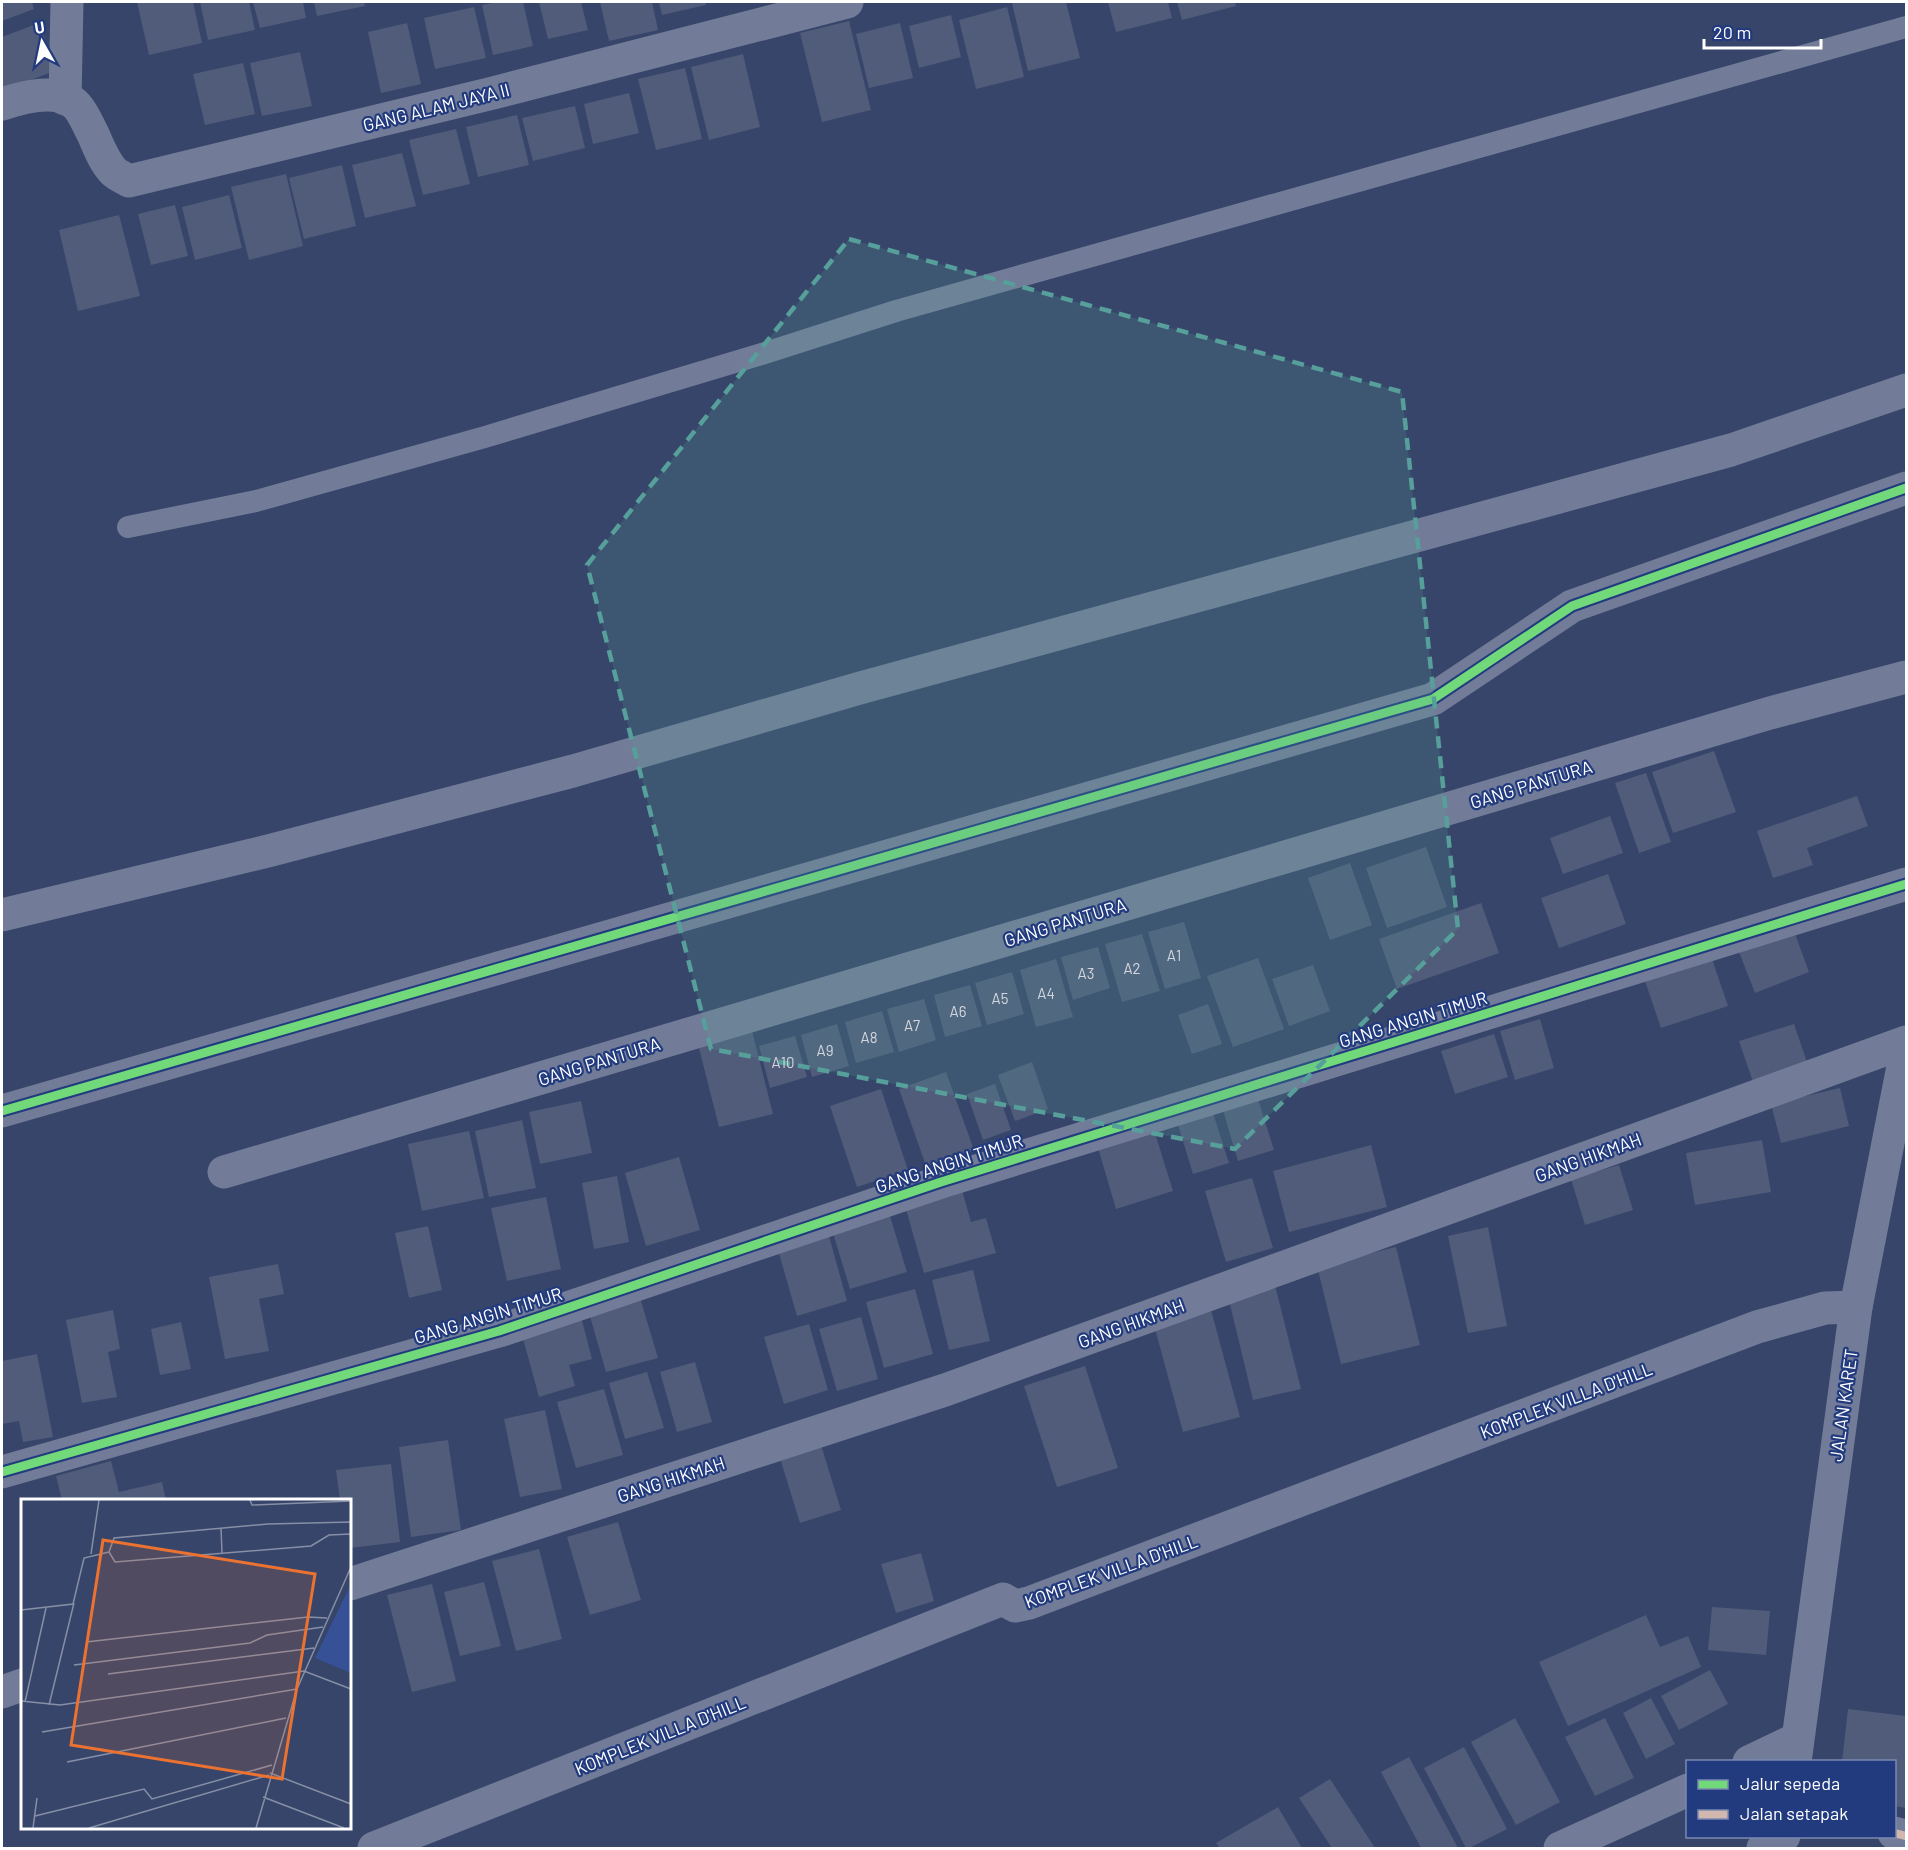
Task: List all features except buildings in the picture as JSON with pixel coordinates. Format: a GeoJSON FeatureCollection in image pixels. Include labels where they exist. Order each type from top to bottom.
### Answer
{"type":"FeatureCollection","features":[{"type":"Feature","properties":{"kind":"street"},"geometry":{"type":"LineString","coordinates":[[2,104],[49,95],[64,99],[67,2]]}},
{"type":"Feature","properties":{"kind":"street","name":"GANG ALAM JAYA II"},"geometry":{"type":"LineString","coordinates":[[64,99],[75,105],[86,120],[113,171],[129,181],[493,93],[847,2]]}},
{"type":"Feature","properties":{"kind":"street"},"geometry":{"type":"LineString","coordinates":[[2,915],[268,851],[573,771],[860,688],[1731,450],[1906,390]]}},
{"type":"Feature","properties":{"kind":"street"},"geometry":{"type":"LineString","coordinates":[[2,1111],[1433,699],[1572,606],[1906,488]]}},
{"type":"Feature","properties":{"kind":"street","name":"GANG PANTURA"},"geometry":{"type":"LineString","coordinates":[[224,1172],[1759,717],[1906,677]]}},
{"type":"Feature","properties":{"kind":"street","name":"GANG ANGIN TIMUR"},"geometry":{"type":"LineString","coordinates":[[2,1472],[499,1331],[941,1182],[1906,884]]}},
{"type":"Feature","properties":{"kind":"street","name":"GANG HIKMAH"},"geometry":{"type":"LineString","coordinates":[[351,1584],[945,1390],[1906,1042]]}},
{"type":"Feature","properties":{"kind":"street","name":"JALAN KARET"},"geometry":{"type":"LineString","coordinates":[[1796,1750],[1856,1307],[1906,1051]]}},
{"type":"Feature","properties":{"kind":"street","name":"KOMPLEK VILLA D'HILL"},"geometry":{"type":"LineString","coordinates":[[374,1848],[1003,1599],[1015,1606],[1029,1603],[1766,1324],[1825,1308],[1856,1307]]}},
{"type":"Feature","properties":{"kind":"street"},"geometry":{"type":"LineString","coordinates":[[2,1692],[21,1685]]}},
{"type":"Feature","properties":{"kind":"street"},"geometry":{"type":"LineString","coordinates":[[1753,1760],[1796,1750]]}},
{"type":"Feature","properties":{"kind":"street"},"geometry":{"type":"LineString","coordinates":[[1560,1848],[1686,1791]]}},
{"type":"Feature","properties":{"kind":"street"},"geometry":{"type":"LineString","coordinates":[[1762,1848],[1780,1838]]}},
{"type":"Feature","properties":{"kind":"lane"},"geometry":{"type":"LineString","coordinates":[[128,527],[256,501],[464,443],[765,353],[896,311],[1906,27]]}},
{"type":"Feature","properties":{"kind":"highlighted area"},"geometry":{"type":"Polygon","coordinates":[[[849,239],[1402,392],[1458,929],[1235,1149],[711,1049],[587,565],[849,239]]]}},
{"type":"Feature","properties":{"kind":"marked path"},"geometry":{"type":"LineString","coordinates":[[1896,1834],[1906,1836]]}},
{"type":"Feature","properties":{"kind":"cycle path"},"geometry":{"type":"LineString","coordinates":[[2,1111],[1433,699],[1572,606],[1906,488]]}},
{"type":"Feature","properties":{"kind":"cycle path"},"geometry":{"type":"LineString","coordinates":[[2,1472],[499,1331],[941,1182],[1906,884]]}}]}
